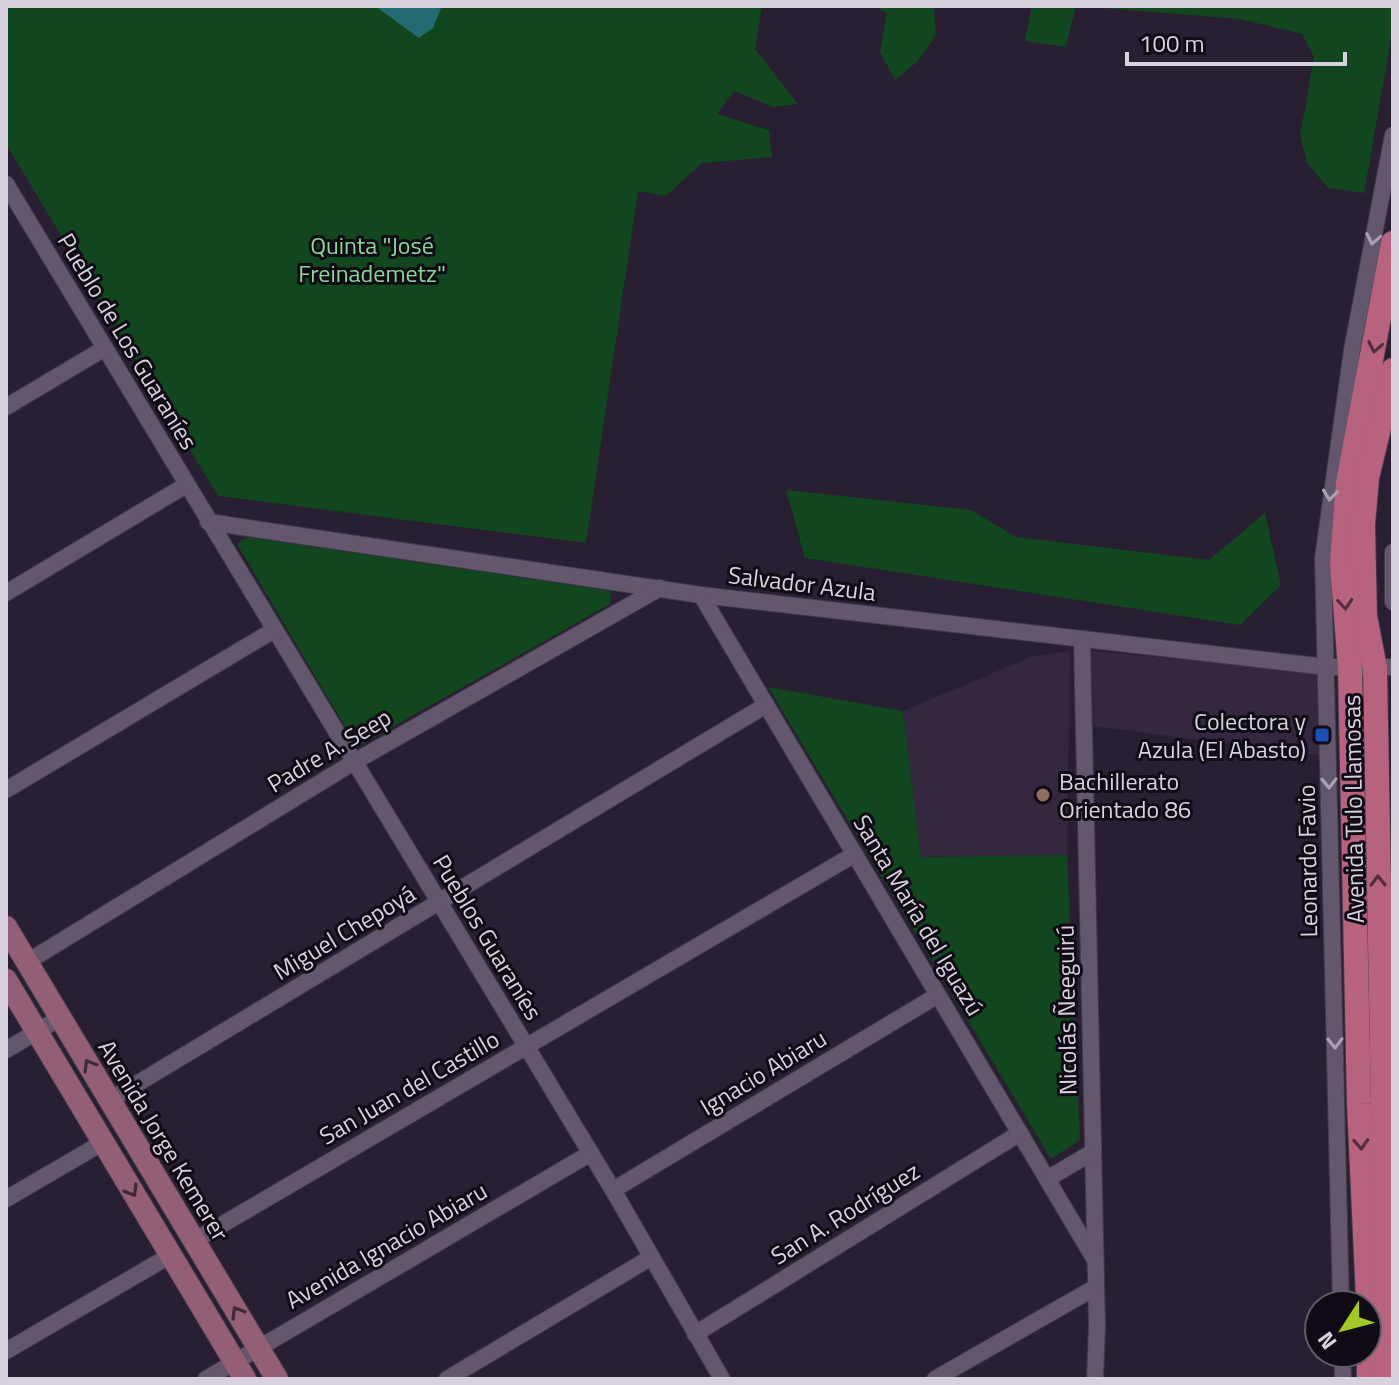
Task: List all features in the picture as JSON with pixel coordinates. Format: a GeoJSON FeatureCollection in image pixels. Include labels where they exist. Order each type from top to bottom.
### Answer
{"type":"FeatureCollection","features":[{"type":"Feature","properties":{"kind":"highway","name":"Avenida Tulo Llamosas"},"geometry":{"type":"LineString","coordinates":[[1369,1379],[1368,1299],[1338,668],[1348,483],[1384,300],[1377,268],[1393,243]]}},
{"type":"Feature","properties":{"kind":"highway"},"geometry":{"type":"LineString","coordinates":[[1388,1379],[1384,667],[1365,616],[1363,525],[1367,478],[1393,370]]}},
{"type":"Feature","properties":{"kind":"main road","name":"Avenida Jorge Kemerer"},"geometry":{"type":"LineString","coordinates":[[6,927],[277,1379]]}},
{"type":"Feature","properties":{"kind":"main road"},"geometry":{"type":"LineString","coordinates":[[6,980],[240,1371]]}},
{"type":"Feature","properties":{"kind":"street"},"geometry":{"type":"LineString","coordinates":[[1377,268],[1393,135]]}},
{"type":"Feature","properties":{"kind":"street","name":"Pueblo de Los Guaraníes"},"geometry":{"type":"LineString","coordinates":[[6,184],[13,211],[105,348],[208,522]]}},
{"type":"Feature","properties":{"kind":"street"},"geometry":{"type":"LineString","coordinates":[[6,407],[105,348]]}},
{"type":"Feature","properties":{"kind":"street"},"geometry":{"type":"LineString","coordinates":[[6,593],[186,485]]}},
{"type":"Feature","properties":{"kind":"street","name":"Salvador Azula"},"geometry":{"type":"LineString","coordinates":[[208,522],[701,595],[1338,668],[1384,667]]}},
{"type":"Feature","properties":{"kind":"street","name":"Pueblos Guaraníes"},"geometry":{"type":"LineString","coordinates":[[208,522],[591,1153],[718,1378]]}},
{"type":"Feature","properties":{"kind":"street"},"geometry":{"type":"LineString","coordinates":[[1393,552],[1393,602]]}},
{"type":"Feature","properties":{"kind":"street","name":"Padre A. Seep"},"geometry":{"type":"LineString","coordinates":[[27,962],[354,762],[660,588]]}},
{"type":"Feature","properties":{"kind":"street","name":"Santa María del Iguazú"},"geometry":{"type":"LineString","coordinates":[[701,595],[1095,1260]]}},
{"type":"Feature","properties":{"kind":"street"},"geometry":{"type":"LineString","coordinates":[[6,790],[274,630]]}},
{"type":"Feature","properties":{"kind":"street","name":"Nicolás Ñeeguirú"},"geometry":{"type":"LineString","coordinates":[[1082,641],[1096,1287],[1095,1379]]}},
{"type":"Feature","properties":{"kind":"street","name":"Leonardo Favio"},"geometry":{"type":"LineString","coordinates":[[1338,668],[1341,1289]]}},
{"type":"Feature","properties":{"kind":"street","name":"Miguel Chepoyá"},"geometry":{"type":"LineString","coordinates":[[110,1100],[766,705]]}},
{"type":"Feature","properties":{"kind":"street","name":"San Juan del Castillo"},"geometry":{"type":"LineString","coordinates":[[194,1241],[855,854]]}},
{"type":"Feature","properties":{"kind":"street","name":"Ignacio Abiaru"},"geometry":{"type":"LineString","coordinates":[[613,1190],[938,995]]}},
{"type":"Feature","properties":{"kind":"street"},"geometry":{"type":"LineString","coordinates":[[6,1050],[60,1018]]}},
{"type":"Feature","properties":{"kind":"street","name":"San A. Rodríguez"},"geometry":{"type":"LineString","coordinates":[[695,1334],[1020,1133]]}},
{"type":"Feature","properties":{"kind":"street"},"geometry":{"type":"LineString","coordinates":[[6,1199],[102,1143]]}},
{"type":"Feature","properties":{"kind":"street"},"geometry":{"type":"LineString","coordinates":[[1047,1179],[1093,1152]]}},
{"type":"Feature","properties":{"kind":"street","name":"Avenida Ignacio Abiaru"},"geometry":{"type":"LineString","coordinates":[[206,1379],[240,1371],[258,1348],[591,1153]]}},
{"type":"Feature","properties":{"kind":"street"},"geometry":{"type":"LineString","coordinates":[[6,1351],[171,1255]]}},
{"type":"Feature","properties":{"kind":"street"},"geometry":{"type":"LineString","coordinates":[[447,1379],[650,1258]]}},
{"type":"Feature","properties":{"kind":"street"},"geometry":{"type":"LineString","coordinates":[[935,1379],[1096,1287]]}},
{"type":"Feature","properties":{"kind":"shaded area"},"geometry":{"type":"Polygon","coordinates":[[[375,6],[442,6],[433,28],[419,38],[375,6]]]}},
{"type":"Feature","properties":{"kind":"shaded area"},"geometry":{"type":"Polygon","coordinates":[[[1070,651],[1067,855],[921,857],[903,711],[1031,657],[1070,651]]]}},
{"type":"Feature","properties":{"kind":"shaded area"},"geometry":{"type":"Polygon","coordinates":[[[1091,651],[1319,672],[1321,756],[1094,726],[1091,651]]]}},
{"type":"Feature","properties":{"kind":"green space","name":"Quinta \"José Freinademetz\""},"geometry":{"type":"Polygon","coordinates":[[[6,6],[762,6],[755,49],[798,104],[773,107],[734,91],[717,114],[769,130],[772,157],[702,163],[666,196],[638,191],[586,543],[218,496],[6,144],[6,6]]]}},
{"type":"Feature","properties":{"kind":"green space"},"geometry":{"type":"Polygon","coordinates":[[[874,6],[934,6],[936,35],[918,61],[895,80],[880,52],[887,13],[874,6]]]}},
{"type":"Feature","properties":{"kind":"green space"},"geometry":{"type":"Polygon","coordinates":[[[1032,6],[1076,6],[1066,47],[1025,41],[1032,6]]]}},
{"type":"Feature","properties":{"kind":"green space"},"geometry":{"type":"Polygon","coordinates":[[[1077,6],[1393,6],[1393,28],[1364,193],[1328,188],[1307,163],[1300,136],[1314,57],[1302,34],[1240,19],[1077,6]]]}},
{"type":"Feature","properties":{"kind":"green space"},"geometry":{"type":"Polygon","coordinates":[[[786,490],[971,510],[1016,537],[1209,560],[1265,513],[1281,585],[1240,625],[805,558],[786,490]]]}},
{"type":"Feature","properties":{"kind":"green space"},"geometry":{"type":"Polygon","coordinates":[[[247,537],[611,591],[610,604],[357,747],[237,544],[247,537]]]}},
{"type":"Feature","properties":{"kind":"green space"},"geometry":{"type":"Polygon","coordinates":[[[768,687],[903,711],[921,857],[1067,855],[1080,1140],[1051,1159],[768,687]]]}},
{"type":"Feature","properties":{"kind":"place","name":"Colectora y Azula (El Abasto)"},"geometry":{"type":"Point","coordinates":[1322,735]}},
{"type":"Feature","properties":{"kind":"place","name":"Bachillerato Orientado 86"},"geometry":{"type":"Point","coordinates":[1043,795]}}]}
